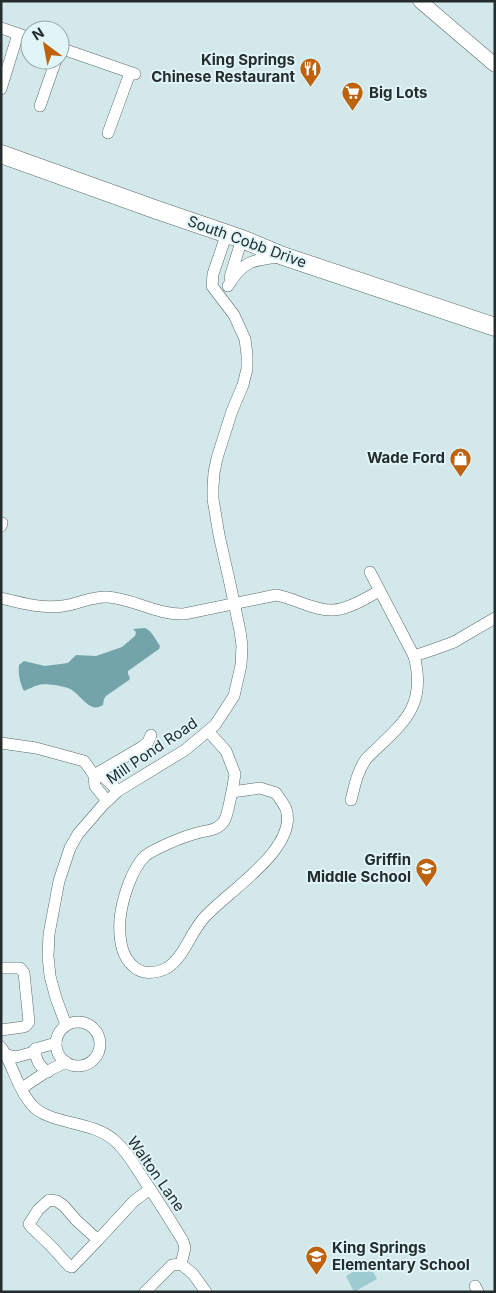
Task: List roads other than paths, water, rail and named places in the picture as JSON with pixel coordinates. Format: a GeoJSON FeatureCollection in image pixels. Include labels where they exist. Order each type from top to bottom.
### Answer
{"type":"FeatureCollection","features":[{"type":"Feature","properties":{"kind":"main road","name":"South Cobb Drive"},"geometry":{"type":"LineString","coordinates":[[1,154],[235,236],[283,256],[495,327]]}},
{"type":"Feature","properties":{"kind":"street"},"geometry":{"type":"LineString","coordinates":[[420,1],[495,65]]}},
{"type":"Feature","properties":{"kind":"street"},"geometry":{"type":"LineString","coordinates":[[1,28],[18,34],[1,89]]}},
{"type":"Feature","properties":{"kind":"street"},"geometry":{"type":"LineString","coordinates":[[70,51],[133,73],[108,133]]}},
{"type":"Feature","properties":{"kind":"street"},"geometry":{"type":"LineString","coordinates":[[40,106],[53,70]]}},
{"type":"Feature","properties":{"kind":"street"},"geometry":{"type":"LineString","coordinates":[[228,286],[235,236]]}},
{"type":"Feature","properties":{"kind":"street","name":"Mill Pond Road"},"geometry":{"type":"LineString","coordinates":[[66,1025],[50,976],[48,956],[49,934],[59,881],[70,848],[78,834],[118,791],[185,750],[216,725],[234,696],[241,666],[242,646],[229,579],[218,536],[213,499],[214,473],[221,443],[247,369],[245,339],[234,315],[212,286],[213,274],[235,236]]}},
{"type":"Feature","properties":{"kind":"street"},"geometry":{"type":"LineString","coordinates":[[220,296],[236,273],[250,262],[283,256]]}},
{"type":"Feature","properties":{"kind":"street"},"geometry":{"type":"LineString","coordinates":[[351,800],[361,766],[402,722],[416,700],[418,682],[414,656],[370,572]]}},
{"type":"Feature","properties":{"kind":"street"},"geometry":{"type":"LineString","coordinates":[[1,598],[33,606],[60,606],[96,597],[109,597],[174,614],[184,614],[276,595],[320,608],[336,610],[380,591]]}},
{"type":"Feature","properties":{"kind":"street"},"geometry":{"type":"LineString","coordinates":[[414,656],[454,642],[495,618]]}},
{"type":"Feature","properties":{"kind":"street"},"geometry":{"type":"LineString","coordinates":[[208,731],[226,751],[235,774],[225,820],[214,830],[195,833],[174,841],[146,856],[137,868],[124,894],[120,921],[123,951],[126,960],[136,970],[154,972],[167,968],[173,963],[201,921],[264,863],[280,844],[287,827],[286,809],[276,793],[260,788],[232,792]]}},
{"type":"Feature","properties":{"kind":"street"},"geometry":{"type":"LineString","coordinates":[[94,774],[142,747],[148,742],[151,735]]}},
{"type":"Feature","properties":{"kind":"street"},"geometry":{"type":"LineString","coordinates":[[1,743],[36,748],[84,761],[94,774],[95,786],[107,802]]}},
{"type":"Feature","properties":{"kind":"street"},"geometry":{"type":"LineString","coordinates":[[94,774],[104,776],[118,791]]}},
{"type":"Feature","properties":{"kind":"street"},"geometry":{"type":"LineString","coordinates":[[1,968],[20,968],[24,973],[29,1022],[23,1027],[1,1030]]}},
{"type":"Feature","properties":{"kind":"street"},"geometry":{"type":"LineString","coordinates":[[82,1022],[91,1026],[97,1033],[100,1042],[99,1052],[85,1064],[76,1066],[66,1062],[58,1053],[57,1038],[60,1030],[66,1025],[82,1022]]}},
{"type":"Feature","properties":{"kind":"street"},"geometry":{"type":"LineString","coordinates":[[3,1053],[16,1057],[56,1043]]}},
{"type":"Feature","properties":{"kind":"street"},"geometry":{"type":"LineString","coordinates":[[35,1049],[38,1064],[48,1072]]}},
{"type":"Feature","properties":{"kind":"street","name":"Walton Lane"},"geometry":{"type":"LineString","coordinates":[[3,1053],[32,1105],[42,1113],[55,1118],[91,1127],[113,1139],[124,1150],[183,1241],[185,1248],[181,1264]]}},
{"type":"Feature","properties":{"kind":"street"},"geometry":{"type":"LineString","coordinates":[[22,1088],[66,1062]]}},
{"type":"Feature","properties":{"kind":"street"},"geometry":{"type":"LineString","coordinates":[[98,1240],[57,1201],[46,1202],[29,1224],[71,1267],[75,1266],[134,1201],[150,1189]]}},
{"type":"Feature","properties":{"kind":"street"},"geometry":{"type":"LineString","coordinates":[[145,1292],[172,1265],[181,1264],[193,1274],[206,1292]]}},
{"type":"Feature","properties":{"kind":"place","name":"King Springs Chinese Restaurant"},"geometry":{"type":"Point","coordinates":[311,88]}},
{"type":"Feature","properties":{"kind":"place","name":"Big Lots"},"geometry":{"type":"Point","coordinates":[353,112]}},
{"type":"Feature","properties":{"kind":"place","name":"Wade Ford"},"geometry":{"type":"Point","coordinates":[461,477]}},
{"type":"Feature","properties":{"kind":"place","name":"Griffin Middle School"},"geometry":{"type":"Point","coordinates":[427,888]}},
{"type":"Feature","properties":{"kind":"place","name":"King Springs Elementary School"},"geometry":{"type":"Point","coordinates":[316,1276]}}]}
